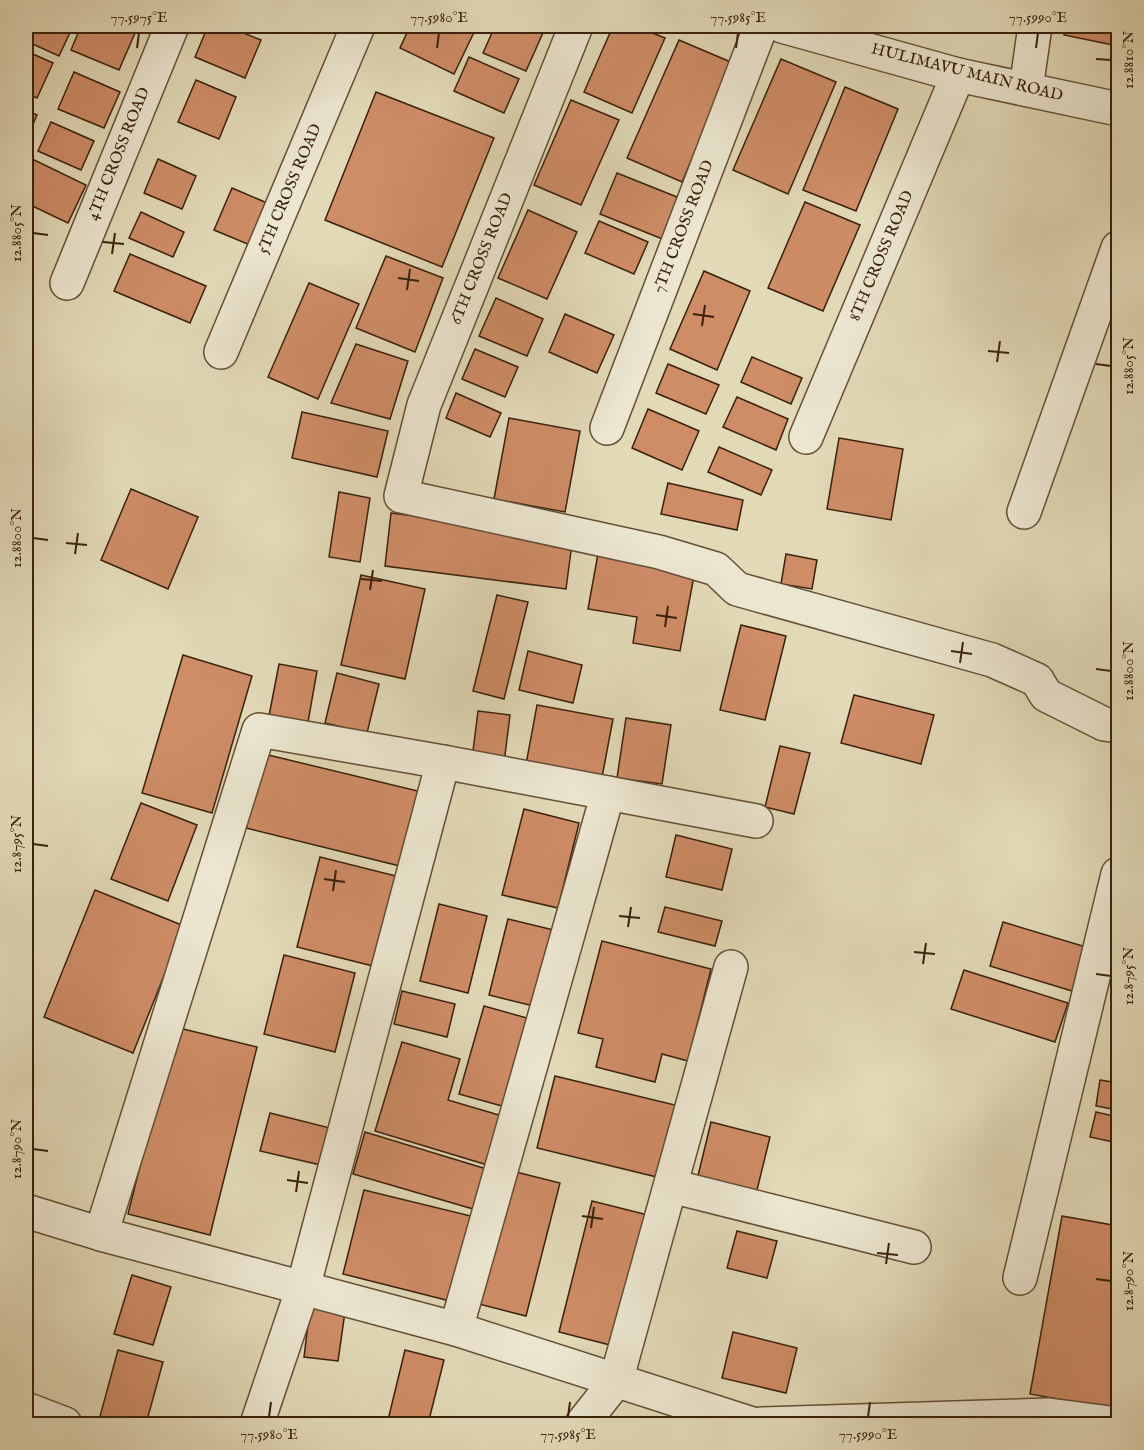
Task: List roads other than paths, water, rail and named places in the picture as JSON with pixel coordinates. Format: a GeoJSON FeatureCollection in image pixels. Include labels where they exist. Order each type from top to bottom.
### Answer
{"type":"FeatureCollection","features":[{"type":"Feature","properties":{"kind":"street","name":"4TH CROSS ROAD"},"geometry":{"type":"LineString","coordinates":[[67,283],[172,26]]}},
{"type":"Feature","properties":{"kind":"street","name":"5TH CROSS ROAD"},"geometry":{"type":"LineString","coordinates":[[221,352],[358,26]]}},
{"type":"Feature","properties":{"kind":"street","name":"6TH CROSS ROAD"},"geometry":{"type":"LineString","coordinates":[[576,26],[424,405],[401,496],[659,552],[716,569],[737,589],[992,660],[1037,680],[1046,695],[1104,724],[1119,726]]}},
{"type":"Feature","properties":{"kind":"street","name":"7TH CROSS ROAD"},"geometry":{"type":"LineString","coordinates":[[607,428],[761,26]]}},
{"type":"Feature","properties":{"kind":"street","name":"HULIMAVU MAIN ROAD"},"geometry":{"type":"LineString","coordinates":[[782,26],[958,75],[1119,108]]}},
{"type":"Feature","properties":{"kind":"street"},"geometry":{"type":"LineString","coordinates":[[1026,89],[1035,26]]}},
{"type":"Feature","properties":{"kind":"street","name":"8TH CROSS ROAD"},"geometry":{"type":"LineString","coordinates":[[806,437],[958,75]]}},
{"type":"Feature","properties":{"kind":"street"},"geometry":{"type":"LineString","coordinates":[[1024,512],[1119,248]]}},
{"type":"Feature","properties":{"kind":"street"},"geometry":{"type":"LineString","coordinates":[[101,1234],[259,730],[756,821]]}},
{"type":"Feature","properties":{"kind":"street"},"geometry":{"type":"LineString","coordinates":[[257,1425],[303,1288],[443,762]]}},
{"type":"Feature","properties":{"kind":"street"},"geometry":{"type":"LineString","coordinates":[[456,1329],[608,793]]}},
{"type":"Feature","properties":{"kind":"street"},"geometry":{"type":"LineString","coordinates":[[1020,1278],[1119,874]]}},
{"type":"Feature","properties":{"kind":"street"},"geometry":{"type":"LineString","coordinates":[[582,1425],[616,1381],[731,967]]}},
{"type":"Feature","properties":{"kind":"street"},"geometry":{"type":"LineString","coordinates":[[671,1186],[914,1247]]}},
{"type":"Feature","properties":{"kind":"street"},"geometry":{"type":"LineString","coordinates":[[26,1211],[101,1234],[456,1329],[752,1425]]}},
{"type":"Feature","properties":{"kind":"street"},"geometry":{"type":"LineString","coordinates":[[26,1409],[65,1425]]}},
{"type":"Feature","properties":{"kind":"street"},"geometry":{"type":"LineString","coordinates":[[761,1425],[1010,1421],[1049,1415],[1119,1424]]}}]}
